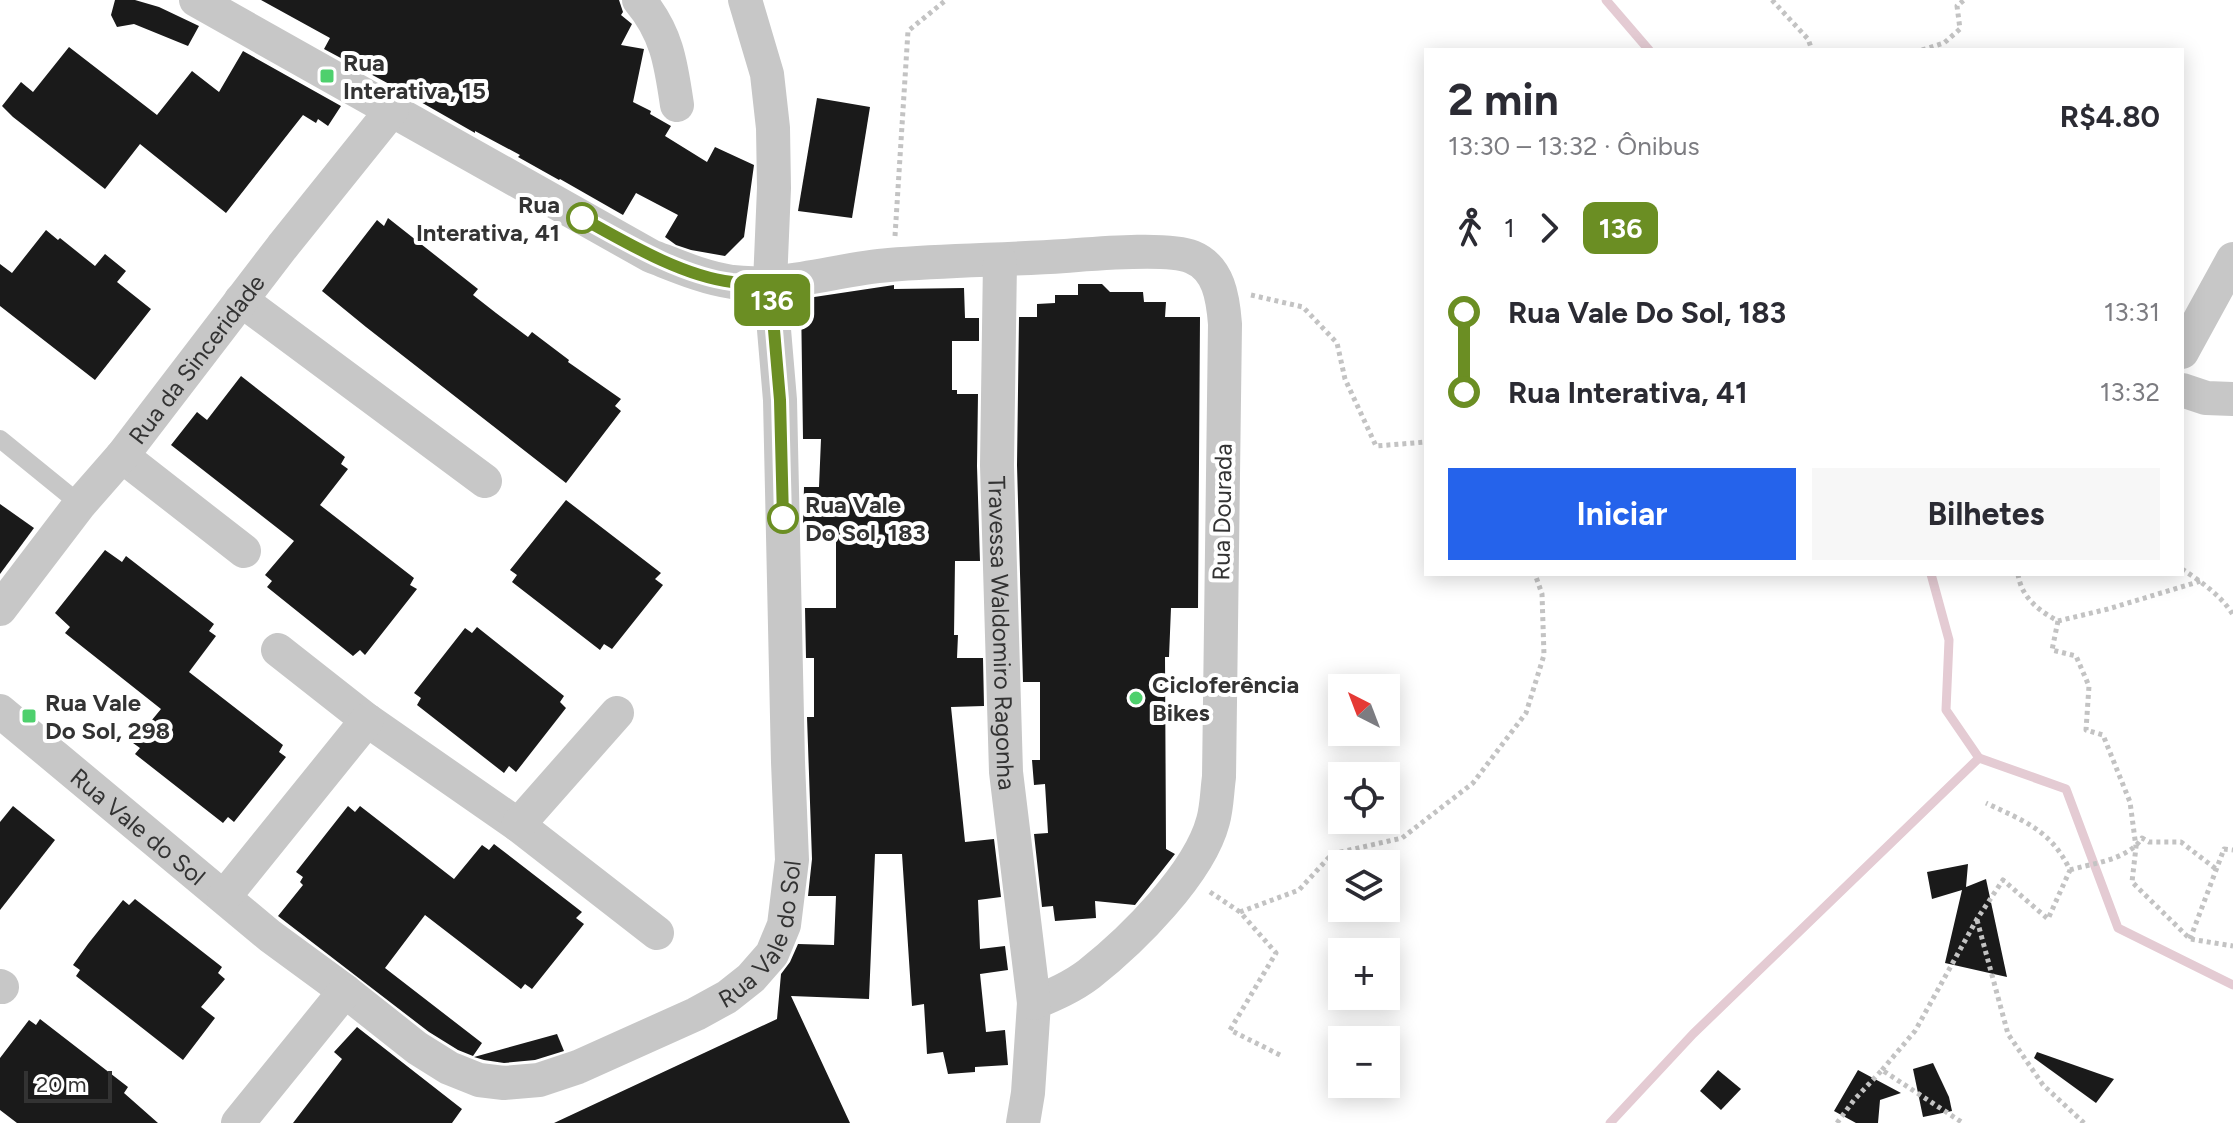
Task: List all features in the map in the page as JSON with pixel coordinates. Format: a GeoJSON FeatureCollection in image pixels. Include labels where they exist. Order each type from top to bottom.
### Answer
{"type":"FeatureCollection","features":[{"type":"Feature","properties":{"kind":"street"},"geometry":{"type":"LineString","coordinates":[[196,0],[651,256],[687,270],[731,282],[770,283],[893,265],[1093,254],[1177,253],[1203,263],[1219,287]]}},
{"type":"Feature","properties":{"kind":"street"},"geometry":{"type":"LineString","coordinates":[[639,0],[664,38],[677,105]]}},
{"type":"Feature","properties":{"kind":"street","name":"Rua Vale do Sol"},"geometry":{"type":"LineString","coordinates":[[0,711],[270,936],[417,1048],[449,1068],[479,1080],[504,1083],[539,1080],[578,1067],[696,1014],[727,997],[751,978],[772,954],[784,925],[792,860],[780,400],[770,283],[773,128],[767,74],[745,0]]}},
{"type":"Feature","properties":{"kind":"street","name":"Rua da Sinceridade"},"geometry":{"type":"LineString","coordinates":[[0,609],[392,110]]}},
{"type":"Feature","properties":{"kind":"street"},"geometry":{"type":"LineString","coordinates":[[2184,348],[2233,259]]}},
{"type":"Feature","properties":{"kind":"street","name":"Travessa Waldomiro Ragonha"},"geometry":{"type":"LineString","coordinates":[[1000,261],[997,465],[1006,772],[1034,1003]]}},
{"type":"Feature","properties":{"kind":"street","name":"Rua Dourada"},"geometry":{"type":"LineString","coordinates":[[1034,1003],[1088,975],[1142,924],[1174,889],[1200,853],[1213,821],[1219,777],[1225,324],[1219,287]]}},
{"type":"Feature","properties":{"kind":"street"},"geometry":{"type":"LineString","coordinates":[[241,300],[485,481]]}},
{"type":"Feature","properties":{"kind":"street"},"geometry":{"type":"LineString","coordinates":[[2184,391],[2206,398],[2233,399]]}},
{"type":"Feature","properties":{"kind":"street"},"geometry":{"type":"LineString","coordinates":[[122,456],[244,551]]}},
{"type":"Feature","properties":{"kind":"street"},"geometry":{"type":"LineString","coordinates":[[278,650],[367,720],[518,825],[657,933]]}},
{"type":"Feature","properties":{"kind":"street"},"geometry":{"type":"LineString","coordinates":[[518,825],[617,713]]}},
{"type":"Feature","properties":{"kind":"street"},"geometry":{"type":"LineString","coordinates":[[224,897],[367,720]]}},
{"type":"Feature","properties":{"kind":"street"},"geometry":{"type":"LineString","coordinates":[[238,1123],[345,991]]}},
{"type":"Feature","properties":{"kind":"street"},"geometry":{"type":"LineString","coordinates":[[1023,1123],[1034,1003]]}},
{"type":"Feature","properties":{"kind":"lane"},"geometry":{"type":"LineString","coordinates":[[0,439],[80,504]]}},
{"type":"Feature","properties":{"kind":"path"},"geometry":{"type":"LineString","coordinates":[[893,265],[908,31],[946,0]]}},
{"type":"Feature","properties":{"kind":"path"},"geometry":{"type":"LineString","coordinates":[[1772,0],[1808,39],[1811,48]]}},
{"type":"Feature","properties":{"kind":"path"},"geometry":{"type":"LineString","coordinates":[[1928,48],[1944,43],[1960,29],[1957,6],[1964,0]]}},
{"type":"Feature","properties":{"kind":"path"},"geometry":{"type":"LineString","coordinates":[[1219,287],[1303,307],[1337,343],[1345,379],[1376,446],[1424,442]]}},
{"type":"Feature","properties":{"kind":"path"},"geometry":{"type":"LineString","coordinates":[[2184,570],[2201,581],[2233,615]]}},
{"type":"Feature","properties":{"kind":"path"},"geometry":{"type":"LineString","coordinates":[[1280,1055],[1230,1030],[1276,953],[1240,912],[1299,890],[1332,854],[1402,838],[1473,783],[1526,713],[1544,655],[1542,594],[1536,576]]}},
{"type":"Feature","properties":{"kind":"path"},"geometry":{"type":"LineString","coordinates":[[2018,576],[2036,609],[2058,621],[2201,581]]}},
{"type":"Feature","properties":{"kind":"path"},"geometry":{"type":"LineString","coordinates":[[2058,621],[2052,650],[2076,656],[2089,686],[2086,730],[2103,735],[2130,802],[2136,847],[2132,882],[2190,939],[2233,946]]}},
{"type":"Feature","properties":{"kind":"path"},"geometry":{"type":"LineString","coordinates":[[1986,803],[2030,824],[2060,850],[2070,870]]}},
{"type":"Feature","properties":{"kind":"path"},"geometry":{"type":"LineString","coordinates":[[1837,1123],[1915,1031],[1977,919],[2003,880],[2048,919],[2070,870],[2122,855],[2136,847],[2142,838],[2149,842],[2181,842],[2216,869]]}},
{"type":"Feature","properties":{"kind":"path"},"geometry":{"type":"LineString","coordinates":[[2190,939],[2224,849],[2233,850]]}},
{"type":"Feature","properties":{"kind":"path"},"geometry":{"type":"LineString","coordinates":[[1977,919],[2008,1034],[2043,1085],[2084,1123]]}},
{"type":"Feature","properties":{"kind":"path"},"geometry":{"type":"LineString","coordinates":[[1882,1070],[1963,1123]]}},
{"type":"Feature","properties":{"kind":"building"},"geometry":{"type":"Polygon","coordinates":[[[115,0],[135,0],[159,7],[199,26],[188,46],[134,24],[117,27],[111,15],[115,0]]]}},
{"type":"Feature","properties":{"kind":"building"},"geometry":{"type":"Polygon","coordinates":[[[261,0],[619,0],[621,15],[632,24],[621,45],[644,49],[633,102],[671,126],[665,136],[707,162],[715,147],[754,165],[744,237],[725,256],[676,245],[665,237],[678,215],[636,193],[623,215],[518,157],[520,155],[324,49],[330,38],[261,0]]]}},
{"type":"Feature","properties":{"kind":"building"},"geometry":{"type":"Polygon","coordinates":[[[69,47],[157,115],[192,71],[219,92],[243,51],[341,106],[328,126],[303,115],[226,213],[140,144],[105,189],[2,106],[21,82],[33,92],[69,47]]]}},
{"type":"Feature","properties":{"kind":"building"},"geometry":{"type":"Polygon","coordinates":[[[817,98],[870,107],[852,218],[798,211],[817,98]]]}},
{"type":"Feature","properties":{"kind":"building"},"geometry":{"type":"Polygon","coordinates":[[[388,218],[478,289],[473,295],[496,313],[528,337],[532,332],[621,399],[615,406],[621,411],[566,483],[322,291],[377,220],[384,226],[388,218]]]}},
{"type":"Feature","properties":{"kind":"building"},"geometry":{"type":"Polygon","coordinates":[[[46,230],[95,266],[105,254],[126,271],[117,282],[151,309],[95,380],[0,306],[0,264],[12,273],[46,230]]]}},
{"type":"Feature","properties":{"kind":"building"},"geometry":{"type":"Polygon","coordinates":[[[1078,284],[1102,284],[1110,292],[1143,292],[1144,302],[1166,302],[1165,317],[1200,317],[1198,608],[1171,608],[1169,657],[1165,657],[1166,849],[1175,854],[1135,905],[1095,901],[1096,918],[1055,921],[1053,906],[1042,907],[1034,834],[1048,833],[1045,784],[1034,785],[1032,760],[1040,760],[1040,682],[1023,682],[1017,465],[1019,317],[1037,317],[1037,304],[1055,303],[1055,295],[1078,295],[1078,284]]]}},
{"type":"Feature","properties":{"kind":"building"},"geometry":{"type":"Polygon","coordinates":[[[894,285],[894,289],[964,288],[965,318],[979,318],[979,341],[952,341],[952,390],[957,390],[957,394],[978,394],[980,561],[955,561],[954,635],[958,635],[957,658],[983,658],[984,706],[951,707],[965,842],[994,839],[1001,897],[978,900],[980,949],[1005,946],[1008,970],[980,974],[986,1032],[1005,1030],[1008,1065],[975,1067],[975,1072],[948,1074],[943,1052],[927,1054],[924,1004],[912,1006],[902,854],[875,854],[869,999],[791,996],[850,1123],[554,1123],[777,1019],[781,974],[798,944],[834,945],[836,896],[808,896],[812,859],[807,717],[814,717],[814,658],[806,658],[805,608],[836,608],[836,537],[816,537],[817,525],[803,525],[804,487],[819,487],[821,439],[803,439],[801,299],[894,285]]]}},
{"type":"Feature","properties":{"kind":"building"},"geometry":{"type":"Polygon","coordinates":[[[241,376],[345,457],[341,464],[348,469],[320,505],[414,578],[410,585],[417,589],[365,655],[360,650],[353,656],[267,587],[272,581],[265,575],[294,541],[171,445],[197,412],[207,420],[241,376]]]}},
{"type":"Feature","properties":{"kind":"building"},"geometry":{"type":"Polygon","coordinates":[[[566,500],[661,573],[655,579],[663,585],[612,649],[604,644],[600,650],[512,582],[517,575],[510,570],[566,500]]]}},
{"type":"Feature","properties":{"kind":"building"},"geometry":{"type":"Polygon","coordinates":[[[0,504],[34,528],[0,574],[0,504]]]}},
{"type":"Feature","properties":{"kind":"building"},"geometry":{"type":"Polygon","coordinates":[[[105,550],[122,562],[126,556],[214,624],[209,631],[216,636],[189,672],[283,745],[279,752],[286,757],[234,822],[228,817],[223,823],[135,754],[140,748],[133,743],[161,709],[65,633],[70,627],[55,613],[105,550]]]}},
{"type":"Feature","properties":{"kind":"building"},"geometry":{"type":"Polygon","coordinates":[[[477,627],[564,696],[560,702],[566,708],[516,772],[509,766],[504,773],[417,705],[421,698],[414,693],[465,628],[472,633],[477,627]]]}},
{"type":"Feature","properties":{"kind":"building"},"geometry":{"type":"Polygon","coordinates":[[[13,806],[55,840],[0,910],[0,822],[13,806]]]}},
{"type":"Feature","properties":{"kind":"building"},"geometry":{"type":"Polygon","coordinates":[[[348,806],[355,812],[360,806],[454,879],[482,845],[489,850],[494,844],[582,912],[576,918],[584,924],[532,989],[525,984],[521,989],[425,915],[385,968],[482,1043],[473,1056],[429,1032],[278,916],[303,885],[300,882],[303,877],[296,872],[348,806]]]}},
{"type":"Feature","properties":{"kind":"building"},"geometry":{"type":"Polygon","coordinates":[[[1968,864],[1966,887],[1986,879],[2007,977],[1945,963],[1962,890],[1932,899],[1927,872],[1968,864]]]}},
{"type":"Feature","properties":{"kind":"building"},"geometry":{"type":"Polygon","coordinates":[[[135,899],[222,967],[218,973],[225,979],[201,1007],[215,1018],[183,1060],[76,976],[80,970],[73,965],[88,944],[123,900],[129,905],[135,899]]]}},
{"type":"Feature","properties":{"kind":"building"},"geometry":{"type":"Polygon","coordinates":[[[40,1019],[128,1087],[124,1093],[158,1123],[17,1123],[0,1110],[0,1058],[29,1020],[36,1025],[40,1019]]]}},
{"type":"Feature","properties":{"kind":"building"},"geometry":{"type":"Polygon","coordinates":[[[357,1027],[462,1109],[452,1123],[293,1123],[342,1059],[334,1052],[357,1027]]]}},
{"type":"Feature","properties":{"kind":"building"},"geometry":{"type":"Polygon","coordinates":[[[557,1034],[564,1051],[535,1060],[504,1063],[474,1057],[557,1034]]]}},
{"type":"Feature","properties":{"kind":"building"},"geometry":{"type":"Polygon","coordinates":[[[2037,1052],[2114,1079],[2096,1103],[2034,1058],[2037,1052]]]}},
{"type":"Feature","properties":{"kind":"building"},"geometry":{"type":"Polygon","coordinates":[[[1933,1063],[1952,1111],[1923,1117],[1913,1069],[1933,1063]]]}},
{"type":"Feature","properties":{"kind":"building"},"geometry":{"type":"Polygon","coordinates":[[[1718,1070],[1741,1089],[1721,1110],[1700,1091],[1718,1070]]]}},
{"type":"Feature","properties":{"kind":"building"},"geometry":{"type":"Polygon","coordinates":[[[1858,1070],[1901,1093],[1880,1100],[1878,1123],[1856,1123],[1834,1111],[1858,1070]]]}},
{"type":"Feature","properties":{"kind":"waterway"},"geometry":{"type":"LineString","coordinates":[[1606,0],[1647,48]]}},
{"type":"Feature","properties":{"kind":"waterway"},"geometry":{"type":"LineString","coordinates":[[1932,576],[1949,640],[1946,710],[1979,758]]}},
{"type":"Feature","properties":{"kind":"waterway"},"geometry":{"type":"LineString","coordinates":[[1979,758],[2066,789],[2118,928],[2233,985]]}},
{"type":"Feature","properties":{"kind":"waterway"},"geometry":{"type":"LineString","coordinates":[[1610,1123],[1693,1034],[1979,758]]}},
{"type":"Feature","properties":{"kind":"bus line","name":"136"},"geometry":{"type":"LineString","coordinates":[[582,218],[651,256],[687,270],[731,282],[770,283],[780,400],[783,518]]}},
{"type":"Feature","properties":{"kind":"place","name":"Rua Interativa, 15"},"geometry":{"type":"Point","coordinates":[327,76]}},
{"type":"Feature","properties":{"kind":"place","name":"Rua Interativa, 41"},"geometry":{"type":"Point","coordinates":[582,218]}},
{"type":"Feature","properties":{"kind":"place","name":"Rua Vale Do Sol, 183"},"geometry":{"type":"Point","coordinates":[783,518]}},
{"type":"Feature","properties":{"kind":"place","name":"Cicloferência Bikes"},"geometry":{"type":"Point","coordinates":[1136,698]}},
{"type":"Feature","properties":{"kind":"place","name":"Rua Vale Do Sol, 298"},"geometry":{"type":"Point","coordinates":[29,716]}}]}
